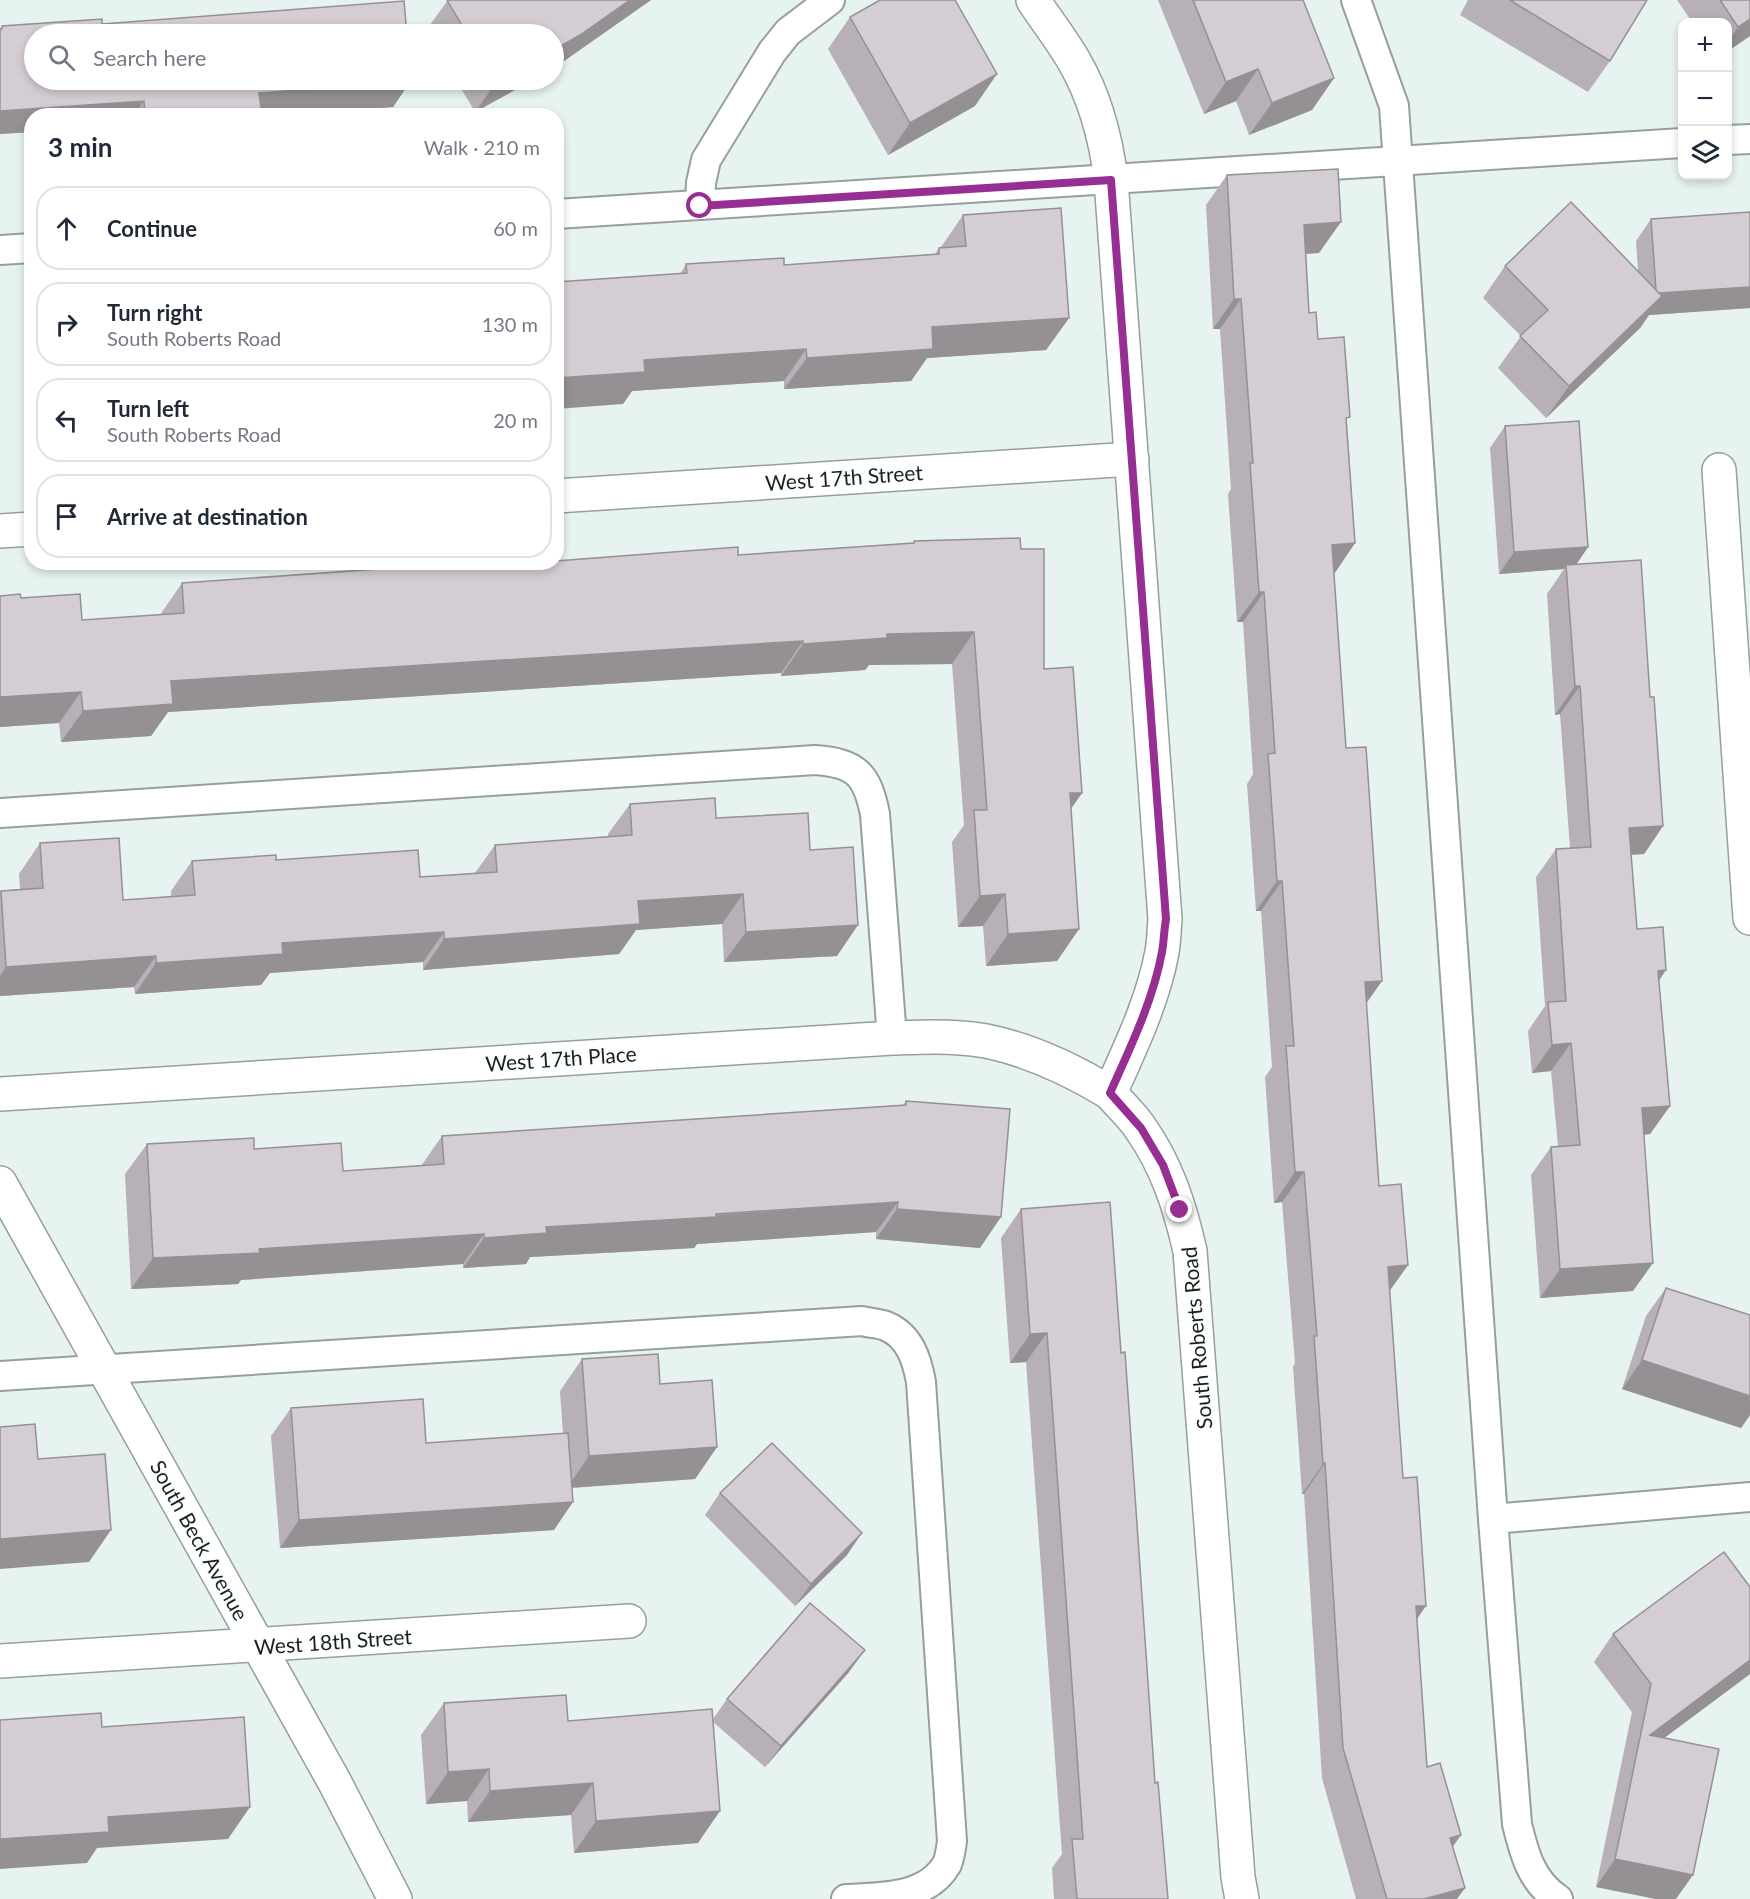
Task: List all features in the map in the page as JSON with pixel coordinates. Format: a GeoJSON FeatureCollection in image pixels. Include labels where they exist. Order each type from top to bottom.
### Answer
{"type":"FeatureCollection","features":[{"type":"Feature","properties":{"kind":"street"},"geometry":{"type":"LineString","coordinates":[[1033,0],[1074,62],[1089,92],[1103,135],[1111,180],[1166,919],[1162,952],[1146,1008],[1110,1093]]}},
{"type":"Feature","properties":{"kind":"street","name":"West 17th Street"},"geometry":{"type":"LineString","coordinates":[[564,495],[1132,459]]}},
{"type":"Feature","properties":{"kind":"street"},"geometry":{"type":"LineString","coordinates":[[1719,470],[1750,918]]}},
{"type":"Feature","properties":{"kind":"street"},"geometry":{"type":"LineString","coordinates":[[0,531],[24,530]]}},
{"type":"Feature","properties":{"kind":"street","name":"West 17th Place"},"geometry":{"type":"LineString","coordinates":[[0,1094],[892,1038],[944,1037],[993,1042],[1038,1056],[1076,1072],[1110,1093]]}},
{"type":"Feature","properties":{"kind":"street","name":"South Roberts Road"},"geometry":{"type":"LineString","coordinates":[[1110,1093],[1141,1128],[1163,1165],[1180,1210],[1190,1251],[1238,1877],[1242,1899]]}},
{"type":"Feature","properties":{"kind":"street","name":"South Beck Avenue"},"geometry":{"type":"LineString","coordinates":[[0,1183],[334,1781],[395,1899]]}},
{"type":"Feature","properties":{"kind":"street","name":"West 18th Street"},"geometry":{"type":"LineString","coordinates":[[0,1661],[629,1621]]}},
{"type":"Feature","properties":{"kind":"lane"},"geometry":{"type":"LineString","coordinates":[[700,206],[701,183],[706,160],[772,52],[788,32],[830,0]]}},
{"type":"Feature","properties":{"kind":"lane"},"geometry":{"type":"LineString","coordinates":[[1356,0],[1394,106],[1396,162],[1493,1519],[1517,1824],[1526,1859],[1545,1890],[1558,1899]]}},
{"type":"Feature","properties":{"kind":"lane"},"geometry":{"type":"LineString","coordinates":[[1732,140],[1750,139]]}},
{"type":"Feature","properties":{"kind":"lane"},"geometry":{"type":"LineString","coordinates":[[564,214],[1678,143]]}},
{"type":"Feature","properties":{"kind":"lane"},"geometry":{"type":"LineString","coordinates":[[0,250],[24,248]]}},
{"type":"Feature","properties":{"kind":"lane"},"geometry":{"type":"LineString","coordinates":[[0,813],[815,760],[837,762],[859,773],[871,791],[875,814],[892,1038]]}},
{"type":"Feature","properties":{"kind":"lane"},"geometry":{"type":"LineString","coordinates":[[0,1376],[862,1321],[886,1326],[903,1337],[916,1358],[921,1382],[952,1841],[948,1862],[935,1879],[915,1890],[893,1896],[846,1899]]}},
{"type":"Feature","properties":{"kind":"lane"},"geometry":{"type":"LineString","coordinates":[[1493,1519],[1750,1497]]}},
{"type":"Feature","properties":{"kind":"building"},"geometry":{"type":"Polygon","coordinates":[[[447,0],[630,0],[564,44],[564,24],[461,24],[447,0]]]}},
{"type":"Feature","properties":{"kind":"building"},"geometry":{"type":"Polygon","coordinates":[[[880,0],[955,0],[997,74],[910,123],[850,17],[880,0]]]}},
{"type":"Feature","properties":{"kind":"building"},"geometry":{"type":"Polygon","coordinates":[[[1193,0],[1303,0],[1334,78],[1272,103],[1258,69],[1226,82],[1193,0]]]}},
{"type":"Feature","properties":{"kind":"building"},"geometry":{"type":"Polygon","coordinates":[[[1510,0],[1647,0],[1610,61],[1510,0]]]}},
{"type":"Feature","properties":{"kind":"building"},"geometry":{"type":"Polygon","coordinates":[[[1720,0],[1750,0],[1750,19],[1738,27],[1720,0]]]}},
{"type":"Feature","properties":{"kind":"building"},"geometry":{"type":"Polygon","coordinates":[[[404,1],[406,24],[102,24],[404,1]]]}},
{"type":"Feature","properties":{"kind":"building"},"geometry":{"type":"Polygon","coordinates":[[[102,19],[102,24],[31,24],[102,19]]]}},
{"type":"Feature","properties":{"kind":"building"},"geometry":{"type":"Polygon","coordinates":[[[24,24],[24,90],[300,90],[259,93],[261,108],[144,108],[144,101],[0,111],[0,29],[2,26],[24,24]]]}},
{"type":"Feature","properties":{"kind":"building"},"geometry":{"type":"Polygon","coordinates":[[[1338,169],[1341,222],[1304,225],[1309,313],[1316,312],[1318,339],[1344,337],[1350,417],[1346,418],[1355,543],[1332,545],[1346,748],[1366,747],[1382,981],[1365,982],[1379,1186],[1401,1184],[1408,1265],[1388,1267],[1403,1478],[1417,1477],[1426,1606],[1416,1606],[1427,1767],[1440,1763],[1461,1835],[1450,1838],[1465,1888],[1424,1899],[1387,1899],[1343,1748],[1325,1463],[1323,1464],[1314,1336],[1317,1336],[1304,1172],[1295,1172],[1286,1046],[1294,1046],[1282,881],[1277,881],[1268,754],[1275,753],[1264,592],[1259,592],[1250,463],[1253,463],[1241,299],[1234,299],[1227,175],[1338,169]]]}},
{"type":"Feature","properties":{"kind":"building"},"geometry":{"type":"Polygon","coordinates":[[[1571,202],[1662,296],[1569,386],[1520,336],[1548,310],[1505,266],[1571,202]]]}},
{"type":"Feature","properties":{"kind":"building"},"geometry":{"type":"Polygon","coordinates":[[[1061,208],[1069,318],[932,327],[933,349],[807,358],[806,349],[644,360],[645,372],[564,377],[564,281],[687,273],[686,264],[784,258],[784,265],[939,254],[939,248],[966,246],[963,215],[1061,208]]]}},
{"type":"Feature","properties":{"kind":"building"},"geometry":{"type":"Polygon","coordinates":[[[1750,212],[1750,287],[1659,293],[1656,290],[1651,219],[1750,212]]]}},
{"type":"Feature","properties":{"kind":"building"},"geometry":{"type":"Polygon","coordinates":[[[1579,421],[1588,547],[1514,552],[1505,426],[1579,421]]]}},
{"type":"Feature","properties":{"kind":"building"},"geometry":{"type":"Polygon","coordinates":[[[1020,538],[1021,549],[1044,549],[1044,669],[1073,667],[1082,793],[1070,793],[1079,929],[1008,934],[1005,894],[980,896],[974,810],[987,810],[974,632],[887,634],[887,638],[803,644],[803,641],[171,681],[173,704],[83,711],[81,692],[0,697],[0,596],[20,594],[21,598],[80,594],[82,620],[184,613],[182,583],[365,570],[564,570],[564,560],[738,547],[738,555],[914,543],[914,541],[1020,538]]]}},
{"type":"Feature","properties":{"kind":"building"},"geometry":{"type":"Polygon","coordinates":[[[1641,560],[1650,697],[1654,697],[1663,826],[1629,828],[1637,929],[1663,927],[1666,970],[1658,971],[1670,1106],[1642,1108],[1653,1263],[1560,1269],[1551,1147],[1580,1145],[1571,1043],[1552,1045],[1548,1002],[1566,1001],[1556,849],[1591,847],[1580,686],[1575,686],[1566,565],[1641,560]]]}},
{"type":"Feature","properties":{"kind":"building"},"geometry":{"type":"Polygon","coordinates":[[[715,798],[716,818],[808,813],[810,850],[853,847],[858,925],[746,932],[743,894],[638,901],[640,924],[444,939],[444,932],[282,943],[283,954],[156,963],[156,956],[6,967],[1,891],[43,888],[40,843],[119,838],[123,900],[195,895],[192,861],[276,855],[276,860],[418,850],[420,877],[497,872],[495,845],[632,835],[630,804],[715,798]]]}},
{"type":"Feature","properties":{"kind":"building"},"geometry":{"type":"Polygon","coordinates":[[[906,1101],[1010,1109],[1001,1217],[897,1209],[898,1202],[716,1214],[716,1217],[546,1227],[547,1233],[484,1238],[484,1234],[259,1249],[260,1253],[153,1258],[147,1144],[254,1138],[254,1149],[341,1143],[343,1171],[444,1164],[442,1136],[906,1105],[906,1101]]]}},
{"type":"Feature","properties":{"kind":"building"},"geometry":{"type":"Polygon","coordinates":[[[1110,1202],[1121,1353],[1125,1352],[1155,1783],[1158,1782],[1168,1899],[1077,1899],[1072,1839],[1083,1839],[1047,1333],[1030,1334],[1021,1209],[1110,1202]]]}},
{"type":"Feature","properties":{"kind":"building"},"geometry":{"type":"Polygon","coordinates":[[[1666,1288],[1750,1315],[1750,1396],[1642,1360],[1666,1288]]]}},
{"type":"Feature","properties":{"kind":"building"},"geometry":{"type":"Polygon","coordinates":[[[658,1354],[660,1384],[712,1380],[717,1447],[589,1456],[582,1359],[658,1354]]]}},
{"type":"Feature","properties":{"kind":"building"},"geometry":{"type":"Polygon","coordinates":[[[423,1399],[426,1443],[568,1433],[573,1502],[299,1520],[291,1408],[423,1399]]]}},
{"type":"Feature","properties":{"kind":"building"},"geometry":{"type":"Polygon","coordinates":[[[35,1424],[38,1459],[105,1454],[111,1530],[0,1539],[0,1427],[35,1424]]]}},
{"type":"Feature","properties":{"kind":"building"},"geometry":{"type":"Polygon","coordinates":[[[772,1443],[862,1533],[811,1584],[720,1493],[772,1443]]]}},
{"type":"Feature","properties":{"kind":"building"},"geometry":{"type":"Polygon","coordinates":[[[1724,1552],[1750,1587],[1750,1660],[1650,1735],[1719,1749],[1693,1875],[1615,1859],[1651,1684],[1613,1634],[1724,1552]]]}},
{"type":"Feature","properties":{"kind":"building"},"geometry":{"type":"Polygon","coordinates":[[[810,1603],[865,1650],[781,1746],[727,1699],[810,1603]]]}},
{"type":"Feature","properties":{"kind":"building"},"geometry":{"type":"Polygon","coordinates":[[[566,1695],[568,1721],[712,1709],[720,1811],[596,1821],[593,1783],[490,1791],[489,1769],[448,1772],[444,1703],[566,1695]]]}},
{"type":"Feature","properties":{"kind":"building"},"geometry":{"type":"Polygon","coordinates":[[[101,1713],[102,1727],[244,1717],[250,1807],[108,1817],[109,1832],[0,1839],[0,1720],[101,1713]]]}},
{"type":"Feature","properties":{"kind":"route"},"geometry":{"type":"LineString","coordinates":[[700,206],[1111,180],[1166,919],[1162,952],[1153,985],[1142,1019],[1110,1093],[1141,1128],[1163,1165],[1180,1210]]}}]}
